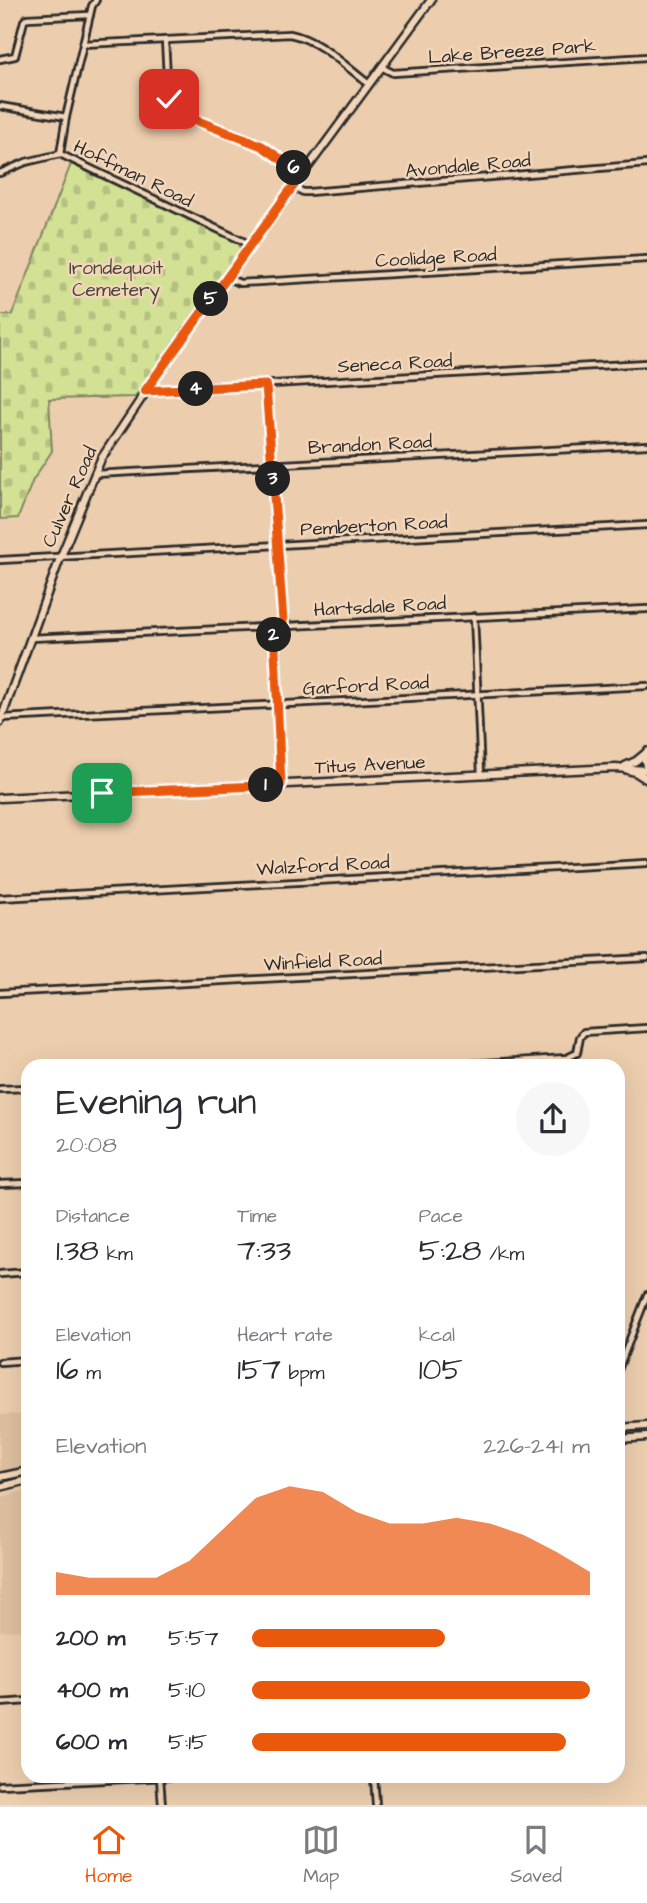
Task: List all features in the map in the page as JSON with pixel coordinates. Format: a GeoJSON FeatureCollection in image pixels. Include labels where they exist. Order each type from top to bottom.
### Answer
{"type":"FeatureCollection","features":[{"type":"Feature","properties":{"kind":"main road","name":"Culver Road"},"geometry":{"type":"LineString","coordinates":[[1,720],[60,557],[94,474],[145,391],[431,0]]}},
{"type":"Feature","properties":{"kind":"main road","name":"Titus Avenue"},"geometry":{"type":"LineString","coordinates":[[619,768],[636,761],[647,752]]}},
{"type":"Feature","properties":{"kind":"main road"},"geometry":{"type":"LineString","coordinates":[[647,752],[647,769]]}},
{"type":"Feature","properties":{"kind":"main road","name":"Titus Avenue"},"geometry":{"type":"LineString","coordinates":[[0,798],[619,768],[647,769]]}},
{"type":"Feature","properties":{"kind":"main road"},"geometry":{"type":"LineString","coordinates":[[619,768],[636,772],[647,779]]}},
{"type":"Feature","properties":{"kind":"main road"},"geometry":{"type":"LineString","coordinates":[[625,1427],[644,1426]]}},
{"type":"Feature","properties":{"kind":"main road"},"geometry":{"type":"LineString","coordinates":[[625,1438],[644,1437]]}},
{"type":"Feature","properties":{"kind":"main road"},"geometry":{"type":"LineString","coordinates":[[0,1477],[21,1472]]}},
{"type":"Feature","properties":{"kind":"main road"},"geometry":{"type":"LineString","coordinates":[[0,1488],[21,1482]]}},
{"type":"Feature","properties":{"kind":"street"},"geometry":{"type":"LineString","coordinates":[[60,154],[65,117],[96,0]]}},
{"type":"Feature","properties":{"kind":"street"},"geometry":{"type":"LineString","coordinates":[[0,59],[15,57],[27,18],[90,15]]}},
{"type":"Feature","properties":{"kind":"street"},"geometry":{"type":"LineString","coordinates":[[83,44],[285,33],[299,35],[316,44],[369,84]]}},
{"type":"Feature","properties":{"kind":"street"},"geometry":{"type":"LineString","coordinates":[[166,40],[168,95],[177,111],[262,146],[302,174]]}},
{"type":"Feature","properties":{"kind":"street","name":"Lake Breeze Park"},"geometry":{"type":"LineString","coordinates":[[381,67],[393,73],[647,57]]}},
{"type":"Feature","properties":{"kind":"street"},"geometry":{"type":"LineString","coordinates":[[0,106],[65,117]]}},
{"type":"Feature","properties":{"kind":"street","name":"Hoffman Road"},"geometry":{"type":"LineString","coordinates":[[0,173],[26,162],[60,154],[251,245]]}},
{"type":"Feature","properties":{"kind":"street","name":"Avondale Road"},"geometry":{"type":"LineString","coordinates":[[293,186],[303,192],[309,192],[647,164]]}},
{"type":"Feature","properties":{"kind":"street","name":"Coolidge Road"},"geometry":{"type":"LineString","coordinates":[[227,278],[240,283],[647,259]]}},
{"type":"Feature","properties":{"kind":"street","name":"Seneca Road"},"geometry":{"type":"LineString","coordinates":[[145,391],[647,363]]}},
{"type":"Feature","properties":{"kind":"street"},"geometry":{"type":"LineString","coordinates":[[266,385],[283,626]]}},
{"type":"Feature","properties":{"kind":"street","name":"Brandon Road"},"geometry":{"type":"LineString","coordinates":[[94,474],[647,445]]}},
{"type":"Feature","properties":{"kind":"street","name":"Pemberton Road"},"geometry":{"type":"LineString","coordinates":[[0,560],[647,525]]}},
{"type":"Feature","properties":{"kind":"street","name":"Hartsdale Road"},"geometry":{"type":"LineString","coordinates":[[30,638],[647,609]]}},
{"type":"Feature","properties":{"kind":"street"},"geometry":{"type":"LineString","coordinates":[[474,616],[481,775]]}},
{"type":"Feature","properties":{"kind":"street"},"geometry":{"type":"LineString","coordinates":[[274,627],[281,785]]}},
{"type":"Feature","properties":{"kind":"street","name":"Garford Road"},"geometry":{"type":"LineString","coordinates":[[1,720],[647,686]]}},
{"type":"Feature","properties":{"kind":"street","name":"Walzford Road"},"geometry":{"type":"LineString","coordinates":[[0,898],[647,863]]}},
{"type":"Feature","properties":{"kind":"street","name":"Winfield Road"},"geometry":{"type":"LineString","coordinates":[[0,993],[647,958]]}},
{"type":"Feature","properties":{"kind":"street"},"geometry":{"type":"LineString","coordinates":[[550,1059],[567,1058],[578,1053],[580,1037],[584,1032],[647,1028]]}},
{"type":"Feature","properties":{"kind":"street"},"geometry":{"type":"LineString","coordinates":[[0,1089],[21,1088]]}},
{"type":"Feature","properties":{"kind":"street"},"geometry":{"type":"LineString","coordinates":[[0,1184],[21,1183]]}},
{"type":"Feature","properties":{"kind":"street"},"geometry":{"type":"LineString","coordinates":[[0,1273],[21,1272]]}},
{"type":"Feature","properties":{"kind":"street"},"geometry":{"type":"LineString","coordinates":[[625,1352],[647,1295]]}},
{"type":"Feature","properties":{"kind":"street"},"geometry":{"type":"LineString","coordinates":[[0,1362],[21,1360]]}},
{"type":"Feature","properties":{"kind":"street"},"geometry":{"type":"LineString","coordinates":[[0,1703],[21,1702]]}},
{"type":"Feature","properties":{"kind":"street"},"geometry":{"type":"LineString","coordinates":[[0,1785],[46,1783]]}},
{"type":"Feature","properties":{"kind":"street"},"geometry":{"type":"LineString","coordinates":[[160,1783],[162,1805]]}},
{"type":"Feature","properties":{"kind":"street"},"geometry":{"type":"LineString","coordinates":[[374,1783],[376,1805]]}},
{"type":"Feature","properties":{"kind":"shaded area"},"geometry":{"type":"Polygon","coordinates":[[[21,1414],[21,1468],[0,1473],[0,1415],[21,1414]]]}},
{"type":"Feature","properties":{"kind":"shaded area"},"geometry":{"type":"Polygon","coordinates":[[[21,1492],[21,1630],[0,1631],[0,1497],[21,1492]]]}},
{"type":"Feature","properties":{"kind":"green space","name":"Irondequoit Cemetery"},"geometry":{"type":"Polygon","coordinates":[[[71,164],[235,241],[241,250],[135,397],[49,399],[52,451],[33,480],[18,518],[0,519],[0,315],[12,315],[71,164]]]}},
{"type":"Feature","properties":{"kind":"route"},"geometry":{"type":"LineString","coordinates":[[102,793],[281,785],[274,627],[283,626],[283,621],[266,385],[145,391],[302,174],[262,146],[185,116],[177,111],[169,99]]}}]}
